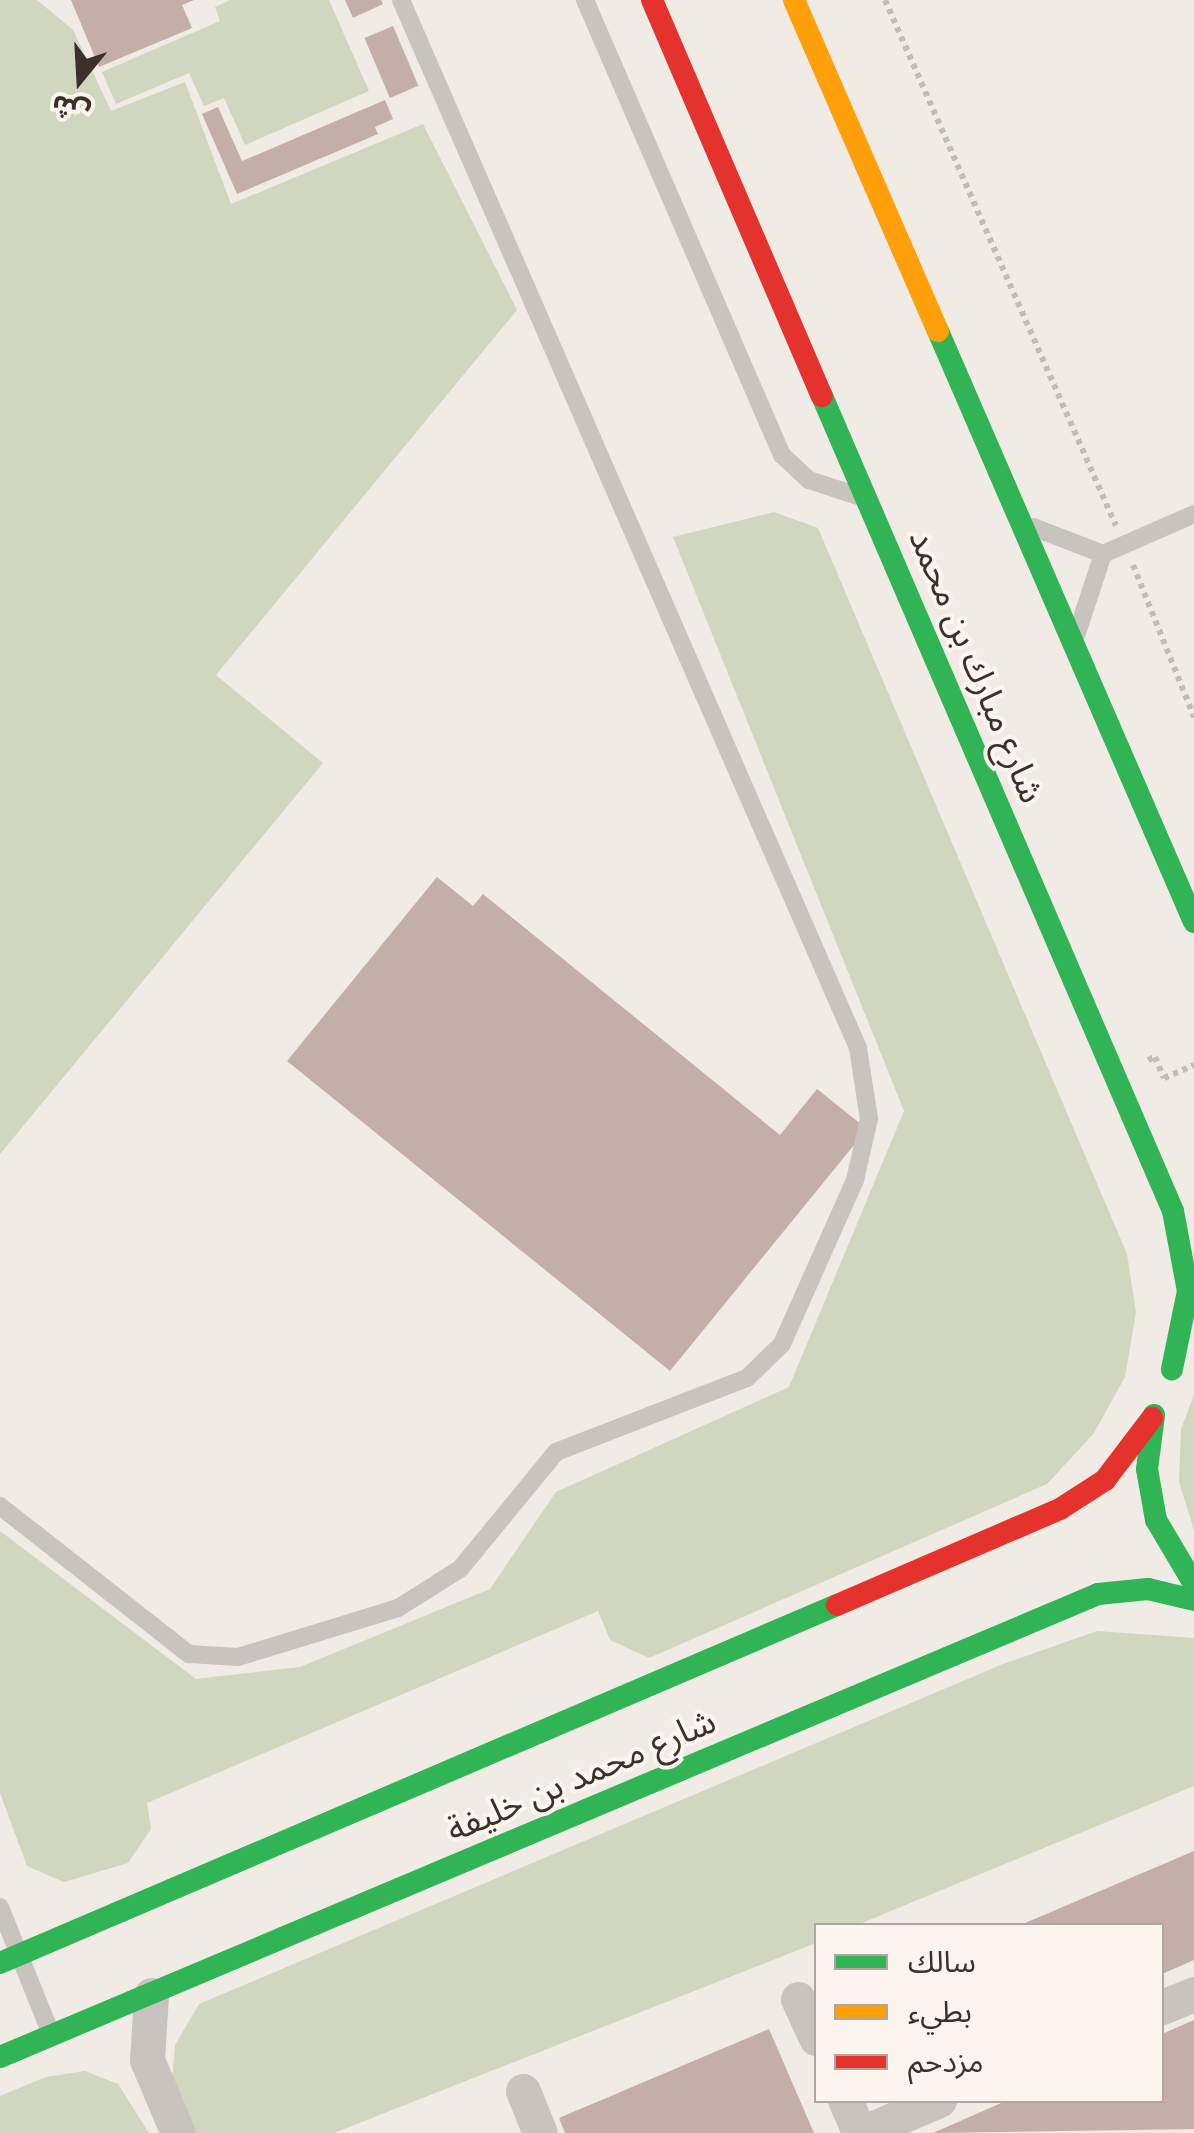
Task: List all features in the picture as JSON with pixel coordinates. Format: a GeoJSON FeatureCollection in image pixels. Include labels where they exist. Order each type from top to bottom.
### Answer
{"type":"FeatureCollection","features":[{"type":"Feature","properties":{"kind":"main road","name":"شارع مبارك بن محمد"},"geometry":{"type":"LineString","coordinates":[[652,0],[1173,1211],[1188,1290],[1172,1369]]}},
{"type":"Feature","properties":{"kind":"main road"},"geometry":{"type":"LineString","coordinates":[[794,0],[1194,922]]}},
{"type":"Feature","properties":{"kind":"main road"},"geometry":{"type":"LineString","coordinates":[[1194,1343],[1172,1369],[1152,1418],[1147,1469],[1156,1520],[1194,1584]]}},
{"type":"Feature","properties":{"kind":"main road","name":"شارع محمد بن خليفة"},"geometry":{"type":"LineString","coordinates":[[10,1959],[1060,1509],[1105,1480],[1152,1418]]}},
{"type":"Feature","properties":{"kind":"main road","name":"شارع محمد بن خليفة"},"geometry":{"type":"LineString","coordinates":[[0,2057],[1098,1594],[1148,1590],[1194,1600]]}},
{"type":"Feature","properties":{"kind":"street"},"geometry":{"type":"LineString","coordinates":[[1164,2006],[1194,1994]]}},
{"type":"Feature","properties":{"kind":"street"},"geometry":{"type":"LineString","coordinates":[[151,1995],[148,2060],[178,2133]]}},
{"type":"Feature","properties":{"kind":"street"},"geometry":{"type":"LineString","coordinates":[[798,1999],[814,2034]]}},
{"type":"Feature","properties":{"kind":"street"},"geometry":{"type":"LineString","coordinates":[[94,2018],[148,2060]]}},
{"type":"Feature","properties":{"kind":"street"},"geometry":{"type":"LineString","coordinates":[[523,2091],[540,2133]]}},
{"type":"Feature","properties":{"kind":"street"},"geometry":{"type":"LineString","coordinates":[[846,2103],[861,2133],[932,2103]]}},
{"type":"Feature","properties":{"kind":"lane"},"geometry":{"type":"LineString","coordinates":[[0,1506],[189,1654],[238,1656],[398,1608],[460,1569],[556,1452],[747,1378],[782,1344],[856,1180],[870,1119],[858,1048],[402,0]]}},
{"type":"Feature","properties":{"kind":"lane"},"geometry":{"type":"LineString","coordinates":[[585,0],[782,454],[809,480],[866,498]]}},
{"type":"Feature","properties":{"kind":"lane"},"geometry":{"type":"LineString","coordinates":[[1023,524],[1103,554],[1194,514]]}},
{"type":"Feature","properties":{"kind":"lane"},"geometry":{"type":"LineString","coordinates":[[1074,643],[1103,554]]}},
{"type":"Feature","properties":{"kind":"lane"},"geometry":{"type":"LineString","coordinates":[[0,1907],[10,1959],[52,2034]]}},
{"type":"Feature","properties":{"kind":"path"},"geometry":{"type":"LineString","coordinates":[[885,0],[1124,545],[1194,717]]}},
{"type":"Feature","properties":{"kind":"green space"},"geometry":{"type":"Polygon","coordinates":[[[0,0],[37,0],[73,30],[111,111],[185,82],[231,204],[423,124],[517,310],[216,675],[323,763],[0,1154],[0,0]]]}},
{"type":"Feature","properties":{"kind":"green space"},"geometry":{"type":"Polygon","coordinates":[[[230,0],[329,0],[369,91],[245,145],[224,98],[204,106],[189,73],[116,104],[102,72],[220,21],[215,7],[230,0]]]}},
{"type":"Feature","properties":{"kind":"green space"},"geometry":{"type":"Polygon","coordinates":[[[774,512],[818,528],[1127,1254],[1136,1312],[1125,1377],[1094,1433],[1047,1484],[649,1658],[610,1640],[598,1611],[147,1803],[151,1829],[128,1863],[64,1882],[27,1866],[0,1793],[0,1531],[196,1679],[300,1667],[490,1589],[556,1492],[789,1387],[904,1111],[673,537],[774,512]]]}},
{"type":"Feature","properties":{"kind":"green space"},"geometry":{"type":"Polygon","coordinates":[[[1194,1395],[1194,1530],[1179,1482],[1181,1429],[1194,1395]]]}},
{"type":"Feature","properties":{"kind":"green space"},"geometry":{"type":"Polygon","coordinates":[[[1097,1631],[1194,1638],[1194,1786],[862,1923],[814,1923],[814,1944],[334,2133],[193,2133],[172,2080],[175,2045],[199,2004],[1003,1664],[1097,1631]]]}},
{"type":"Feature","properties":{"kind":"green space"},"geometry":{"type":"Polygon","coordinates":[[[85,2071],[118,2084],[149,2133],[0,2133],[0,2096],[46,2077],[85,2071]]]}},
{"type":"Feature","properties":{"kind":"building"},"geometry":{"type":"Polygon","coordinates":[[[71,0],[194,0],[182,5],[192,28],[99,67],[71,0]]]}},
{"type":"Feature","properties":{"kind":"building"},"geometry":{"type":"Polygon","coordinates":[[[345,0],[381,0],[383,4],[353,18],[345,0]]]}},
{"type":"Feature","properties":{"kind":"building"},"geometry":{"type":"Polygon","coordinates":[[[393,26],[418,86],[390,98],[364,38],[393,26]]]}},
{"type":"Feature","properties":{"kind":"building"},"geometry":{"type":"Polygon","coordinates":[[[385,100],[393,119],[375,127],[378,134],[237,194],[202,114],[218,107],[242,161],[385,100]]]}},
{"type":"Feature","properties":{"kind":"building"},"geometry":{"type":"Polygon","coordinates":[[[437,877],[473,906],[483,894],[780,1135],[817,1089],[867,1129],[670,1371],[287,1061],[437,877]]]}},
{"type":"Feature","properties":{"kind":"building"},"geometry":{"type":"Polygon","coordinates":[[[1194,1851],[1194,1960],[1164,1973],[1164,1923],[1025,1923],[1194,1851]]]}},
{"type":"Feature","properties":{"kind":"building"},"geometry":{"type":"Polygon","coordinates":[[[1194,2020],[1194,2129],[933,2133],[1001,2103],[1164,2103],[1164,2033],[1194,2020]]]}},
{"type":"Feature","properties":{"kind":"building"},"geometry":{"type":"Polygon","coordinates":[[[769,2029],[814,2133],[565,2133],[559,2118],[769,2029]]]}},
{"type":"Feature","properties":{"kind":"traffic: fast"},"geometry":{"type":"LineString","coordinates":[[938,331],[1194,922]]}},
{"type":"Feature","properties":{"kind":"traffic: fast"},"geometry":{"type":"LineString","coordinates":[[822,396],[1173,1211],[1188,1291],[1172,1369]]}},
{"type":"Feature","properties":{"kind":"traffic: fast"},"geometry":{"type":"LineString","coordinates":[[1154,1415],[1147,1469],[1156,1520],[1194,1584]]}},
{"type":"Feature","properties":{"kind":"traffic: fast"},"geometry":{"type":"LineString","coordinates":[[0,2057],[1098,1594],[1148,1589],[1194,1600]]}},
{"type":"Feature","properties":{"kind":"traffic: fast"},"geometry":{"type":"LineString","coordinates":[[0,1963],[837,1605]]}},
{"type":"Feature","properties":{"kind":"traffic: slow"},"geometry":{"type":"LineString","coordinates":[[794,0],[938,331]]}},
{"type":"Feature","properties":{"kind":"traffic: jam"},"geometry":{"type":"LineString","coordinates":[[652,0],[822,396]]}},
{"type":"Feature","properties":{"kind":"traffic: jam"},"geometry":{"type":"LineString","coordinates":[[837,1605],[1060,1509],[1105,1480],[1152,1418]]}}]}
